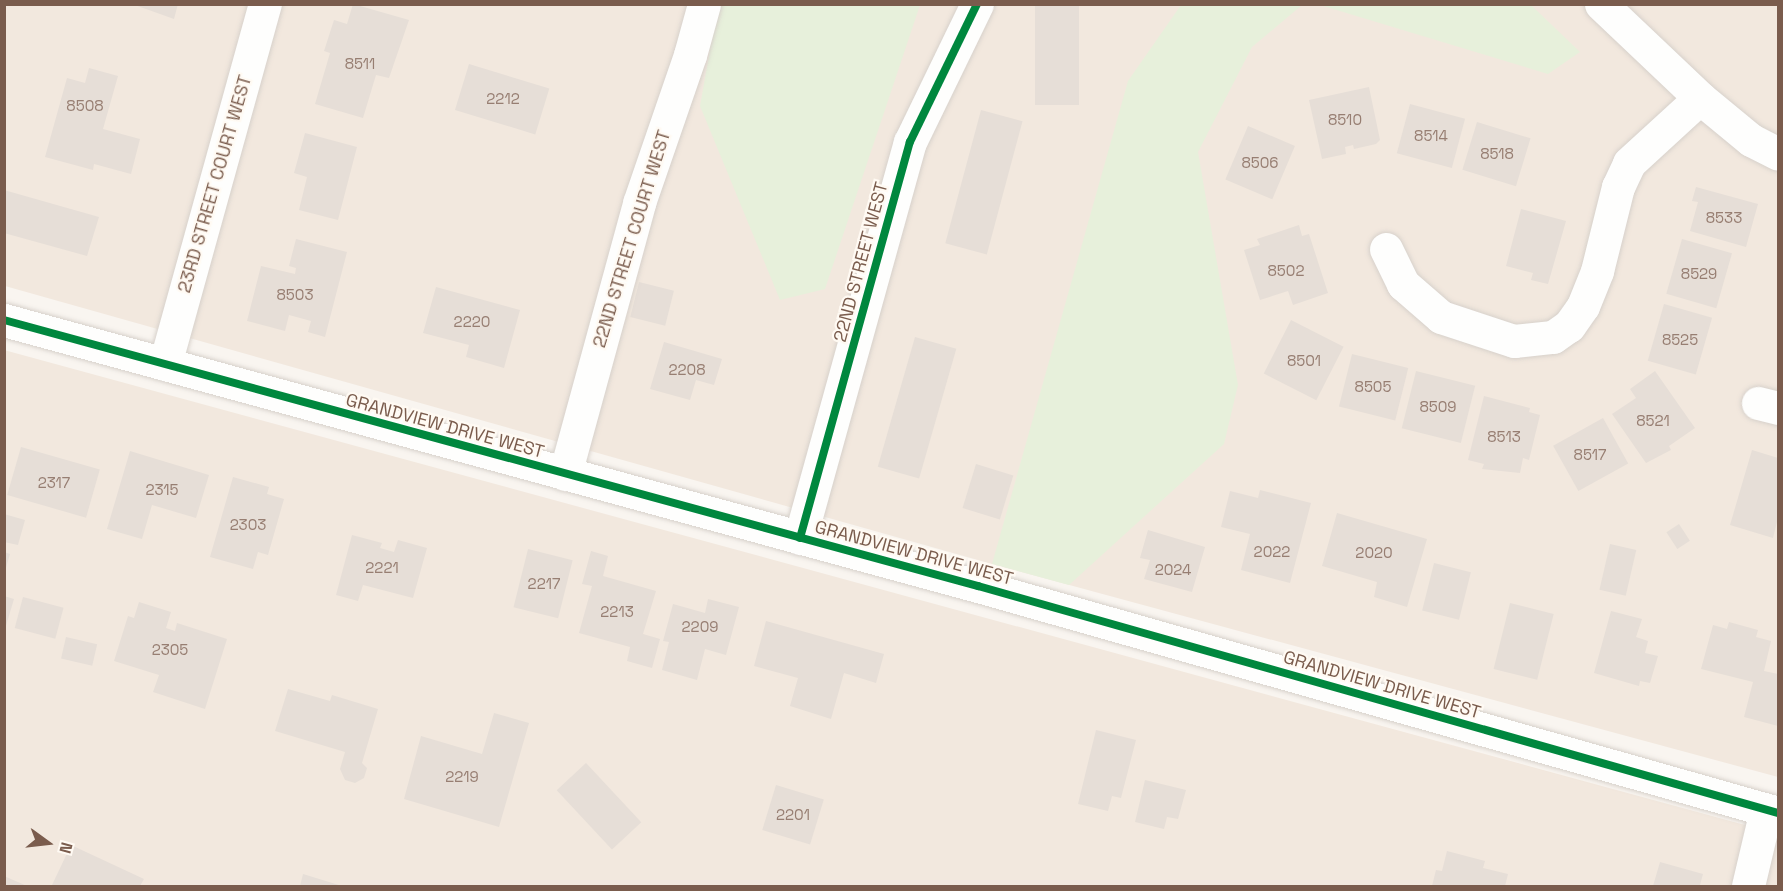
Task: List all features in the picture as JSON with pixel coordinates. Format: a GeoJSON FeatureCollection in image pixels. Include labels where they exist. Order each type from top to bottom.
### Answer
{"type":"FeatureCollection","features":[{"type":"Feature","properties":{"kind":"street","name":"23RD STREET COURT WEST"},"geometry":{"type":"LineString","coordinates":[[165,364],[265,4]]}},
{"type":"Feature","properties":{"kind":"street","name":"22ND STREET COURT WEST"},"geometry":{"type":"LineString","coordinates":[[565,474],[639,203],[690,55],[704,4]]}},
{"type":"Feature","properties":{"kind":"street","name":"22ND STREET WEST"},"geometry":{"type":"LineString","coordinates":[[800,538],[910,142],[977,4]]}},
{"type":"Feature","properties":{"kind":"street"},"geometry":{"type":"LineString","coordinates":[[1600,4],[1700,98],[1751,140],[1779,154]]}},
{"type":"Feature","properties":{"kind":"street"},"geometry":{"type":"LineString","coordinates":[[1386,249],[1403,284],[1441,317],[1514,341],[1553,338],[1569,326],[1582,306],[1597,271],[1618,187],[1629,163],[1700,98]]}},
{"type":"Feature","properties":{"kind":"street","name":"GRANDVIEW DRIVE WEST"},"geometry":{"type":"LineString","coordinates":[[4,320],[800,538],[1772,812]]}},
{"type":"Feature","properties":{"kind":"street"},"geometry":{"type":"LineString","coordinates":[[1748,886],[1772,812]]}},
{"type":"Feature","properties":{"kind":"shaded area"},"geometry":{"type":"Polygon","coordinates":[[[4,5],[1778,5],[1778,777],[992,564],[5,286],[4,5]]]}},
{"type":"Feature","properties":{"kind":"shaded area"},"geometry":{"type":"Polygon","coordinates":[[[4,350],[1778,834],[1778,886],[5,886],[4,350]]]}},
{"type":"Feature","properties":{"kind":"green space"},"geometry":{"type":"Polygon","coordinates":[[[718,5],[920,5],[825,289],[780,300],[700,106],[718,5]]]}},
{"type":"Feature","properties":{"kind":"green space"},"geometry":{"type":"Polygon","coordinates":[[[1181,5],[1302,5],[1252,47],[1198,152],[1238,385],[1224,444],[1069,585],[992,564],[1128,81],[1181,5]]]}},
{"type":"Feature","properties":{"kind":"green space"},"geometry":{"type":"Polygon","coordinates":[[[1320,5],[1531,5],[1580,52],[1548,74],[1320,5]]]}},
{"type":"Feature","properties":{"kind":"building"},"geometry":{"type":"Polygon","coordinates":[[[132,4],[178,4],[174,19],[132,4]]]}},
{"type":"Feature","properties":{"kind":"building"},"geometry":{"type":"Polygon","coordinates":[[[353,4],[409,20],[389,78],[376,75],[363,118],[315,104],[330,53],[324,51],[334,20],[347,24],[353,4]]]}},
{"type":"Feature","properties":{"kind":"building"},"geometry":{"type":"Polygon","coordinates":[[[1035,5],[1079,5],[1079,105],[1035,105],[1035,5]]]}},
{"type":"Feature","properties":{"kind":"building"},"geometry":{"type":"Polygon","coordinates":[[[469,64],[549,89],[535,134],[455,110],[469,64]]]}},
{"type":"Feature","properties":{"kind":"building"},"geometry":{"type":"Polygon","coordinates":[[[89,68],[118,76],[103,129],[140,139],[131,174],[94,164],[93,170],[45,157],[67,78],[85,83],[89,68]]]}},
{"type":"Feature","properties":{"kind":"building"},"geometry":{"type":"Polygon","coordinates":[[[1369,87],[1380,140],[1376,144],[1354,149],[1353,145],[1345,147],[1346,154],[1322,159],[1309,100],[1369,87]]]}},
{"type":"Feature","properties":{"kind":"building"},"geometry":{"type":"Polygon","coordinates":[[[1410,104],[1465,119],[1452,168],[1397,153],[1410,104]]]}},
{"type":"Feature","properties":{"kind":"building"},"geometry":{"type":"Polygon","coordinates":[[[981,110],[1023,121],[987,254],[945,243],[981,110]]]}},
{"type":"Feature","properties":{"kind":"building"},"geometry":{"type":"Polygon","coordinates":[[[1477,122],[1531,138],[1516,186],[1462,170],[1477,122]]]}},
{"type":"Feature","properties":{"kind":"building"},"geometry":{"type":"Polygon","coordinates":[[[1248,126],[1295,146],[1272,199],[1225,179],[1248,126]]]}},
{"type":"Feature","properties":{"kind":"building"},"geometry":{"type":"Polygon","coordinates":[[[305,133],[357,147],[338,220],[299,210],[307,177],[294,173],[305,133]]]}},
{"type":"Feature","properties":{"kind":"building"},"geometry":{"type":"Polygon","coordinates":[[[1696,187],[1758,204],[1746,247],[1690,231],[1698,202],[1692,201],[1696,187]]]}},
{"type":"Feature","properties":{"kind":"building"},"geometry":{"type":"Polygon","coordinates":[[[4,190],[99,217],[87,256],[4,233],[4,190]]]}},
{"type":"Feature","properties":{"kind":"building"},"geometry":{"type":"Polygon","coordinates":[[[1521,209],[1566,221],[1548,284],[1531,280],[1533,273],[1506,266],[1521,209]]]}},
{"type":"Feature","properties":{"kind":"building"},"geometry":{"type":"Polygon","coordinates":[[[1299,225],[1302,236],[1309,234],[1328,293],[1293,305],[1288,291],[1260,300],[1244,250],[1260,245],[1257,239],[1299,225]]]}},
{"type":"Feature","properties":{"kind":"building"},"geometry":{"type":"Polygon","coordinates":[[[296,239],[347,252],[325,337],[308,332],[311,321],[289,315],[285,331],[247,321],[261,266],[295,274],[296,268],[289,266],[296,239]]]}},
{"type":"Feature","properties":{"kind":"building"},"geometry":{"type":"Polygon","coordinates":[[[1682,239],[1732,253],[1716,308],[1666,294],[1682,239]]]}},
{"type":"Feature","properties":{"kind":"building"},"geometry":{"type":"Polygon","coordinates":[[[639,282],[674,291],[665,326],[630,317],[639,282]]]}},
{"type":"Feature","properties":{"kind":"building"},"geometry":{"type":"Polygon","coordinates":[[[436,287],[520,310],[504,368],[466,357],[469,345],[423,333],[436,287]]]}},
{"type":"Feature","properties":{"kind":"building"},"geometry":{"type":"Polygon","coordinates":[[[1664,304],[1712,318],[1696,374],[1648,361],[1664,304]]]}},
{"type":"Feature","properties":{"kind":"building"},"geometry":{"type":"Polygon","coordinates":[[[1291,320],[1344,347],[1316,400],[1264,373],[1291,320]]]}},
{"type":"Feature","properties":{"kind":"building"},"geometry":{"type":"Polygon","coordinates":[[[915,337],[956,349],[919,479],[878,467],[915,337]]]}},
{"type":"Feature","properties":{"kind":"building"},"geometry":{"type":"Polygon","coordinates":[[[664,342],[722,359],[714,385],[696,380],[690,400],[650,389],[664,342]]]}},
{"type":"Feature","properties":{"kind":"building"},"geometry":{"type":"Polygon","coordinates":[[[1352,354],[1408,368],[1395,420],[1339,406],[1352,354]]]}},
{"type":"Feature","properties":{"kind":"building"},"geometry":{"type":"Polygon","coordinates":[[[1416,371],[1475,386],[1461,443],[1402,428],[1416,371]]]}},
{"type":"Feature","properties":{"kind":"building"},"geometry":{"type":"Polygon","coordinates":[[[1655,371],[1695,428],[1669,446],[1671,450],[1646,463],[1612,414],[1636,398],[1630,389],[1655,371]]]}},
{"type":"Feature","properties":{"kind":"building"},"geometry":{"type":"Polygon","coordinates":[[[1484,396],[1530,408],[1529,412],[1540,415],[1529,460],[1523,458],[1520,473],[1482,469],[1484,464],[1468,460],[1484,396]]]}},
{"type":"Feature","properties":{"kind":"building"},"geometry":{"type":"Polygon","coordinates":[[[1603,418],[1628,463],[1578,491],[1553,446],[1603,418]]]}},
{"type":"Feature","properties":{"kind":"building"},"geometry":{"type":"Polygon","coordinates":[[[21,447],[100,470],[86,518],[7,495],[21,447]]]}},
{"type":"Feature","properties":{"kind":"building"},"geometry":{"type":"Polygon","coordinates":[[[1752,450],[1778,458],[1778,518],[1773,538],[1730,525],[1752,450]]]}},
{"type":"Feature","properties":{"kind":"building"},"geometry":{"type":"Polygon","coordinates":[[[130,451],[209,475],[196,518],[152,505],[142,539],[107,529],[130,451]]]}},
{"type":"Feature","properties":{"kind":"building"},"geometry":{"type":"Polygon","coordinates":[[[976,464],[1013,475],[1000,519],[963,508],[976,464]]]}},
{"type":"Feature","properties":{"kind":"building"},"geometry":{"type":"Polygon","coordinates":[[[233,477],[269,487],[267,494],[284,499],[268,555],[258,552],[253,569],[210,557],[233,477]]]}},
{"type":"Feature","properties":{"kind":"building"},"geometry":{"type":"Polygon","coordinates":[[[1260,490],[1311,503],[1290,583],[1241,570],[1250,534],[1221,527],[1230,491],[1258,498],[1260,490]]]}},
{"type":"Feature","properties":{"kind":"building"},"geometry":{"type":"Polygon","coordinates":[[[1337,513],[1427,539],[1407,607],[1374,597],[1377,582],[1322,566],[1337,513]]]}},
{"type":"Feature","properties":{"kind":"building"},"geometry":{"type":"Polygon","coordinates":[[[4,514],[25,520],[18,545],[4,542],[4,514]]]}},
{"type":"Feature","properties":{"kind":"building"},"geometry":{"type":"Polygon","coordinates":[[[1679,524],[1690,541],[1677,549],[1666,532],[1679,524]]]}},
{"type":"Feature","properties":{"kind":"building"},"geometry":{"type":"Polygon","coordinates":[[[1148,530],[1205,547],[1192,592],[1144,579],[1150,560],[1140,558],[1148,530]]]}},
{"type":"Feature","properties":{"kind":"building"},"geometry":{"type":"Polygon","coordinates":[[[352,535],[382,543],[380,548],[394,552],[398,540],[427,548],[413,598],[363,585],[358,601],[336,595],[352,535]]]}},
{"type":"Feature","properties":{"kind":"building"},"geometry":{"type":"Polygon","coordinates":[[[1610,544],[1636,550],[1626,596],[1599,590],[1610,544]]]}},
{"type":"Feature","properties":{"kind":"building"},"geometry":{"type":"Polygon","coordinates":[[[528,549],[573,560],[558,618],[513,607],[528,549]]]}},
{"type":"Feature","properties":{"kind":"building"},"geometry":{"type":"Polygon","coordinates":[[[591,551],[608,556],[603,576],[656,591],[643,634],[660,639],[652,668],[627,661],[630,647],[579,633],[592,586],[582,584],[591,551]]]}},
{"type":"Feature","properties":{"kind":"building"},"geometry":{"type":"Polygon","coordinates":[[[4,552],[10,554],[5,571],[4,571],[4,552]]]}},
{"type":"Feature","properties":{"kind":"building"},"geometry":{"type":"Polygon","coordinates":[[[1434,563],[1471,572],[1459,620],[1422,611],[1434,563]]]}},
{"type":"Feature","properties":{"kind":"building"},"geometry":{"type":"Polygon","coordinates":[[[4,596],[14,599],[5,629],[4,628],[4,596]]]}},
{"type":"Feature","properties":{"kind":"building"},"geometry":{"type":"Polygon","coordinates":[[[23,597],[64,608],[55,639],[15,628],[23,597]]]}},
{"type":"Feature","properties":{"kind":"building"},"geometry":{"type":"Polygon","coordinates":[[[708,599],[739,607],[726,655],[705,649],[697,680],[662,670],[669,642],[663,641],[673,604],[705,613],[708,599]]]}},
{"type":"Feature","properties":{"kind":"building"},"geometry":{"type":"Polygon","coordinates":[[[139,602],[171,612],[166,628],[175,631],[177,623],[227,639],[205,709],[153,692],[159,675],[114,661],[128,616],[134,618],[139,602]]]}},
{"type":"Feature","properties":{"kind":"building"},"geometry":{"type":"Polygon","coordinates":[[[1510,603],[1554,614],[1537,680],[1494,669],[1510,603]]]}},
{"type":"Feature","properties":{"kind":"building"},"geometry":{"type":"Polygon","coordinates":[[[1611,611],[1642,619],[1636,637],[1648,641],[1645,653],[1658,656],[1650,683],[1640,681],[1639,686],[1594,673],[1611,611]]]}},
{"type":"Feature","properties":{"kind":"building"},"geometry":{"type":"Polygon","coordinates":[[[766,621],[884,654],[876,683],[844,673],[831,719],[790,706],[798,678],[754,666],[766,621]]]}},
{"type":"Feature","properties":{"kind":"building"},"geometry":{"type":"Polygon","coordinates":[[[1729,622],[1758,630],[1756,637],[1771,641],[1764,671],[1778,674],[1778,726],[1744,717],[1753,682],[1701,669],[1713,625],[1727,629],[1729,622]]]}},
{"type":"Feature","properties":{"kind":"building"},"geometry":{"type":"Polygon","coordinates":[[[66,637],[97,644],[92,666],[61,658],[66,637]]]}},
{"type":"Feature","properties":{"kind":"building"},"geometry":{"type":"Polygon","coordinates":[[[288,689],[330,701],[332,695],[378,709],[362,763],[367,768],[364,778],[355,783],[345,780],[340,769],[345,752],[275,731],[288,689]]]}},
{"type":"Feature","properties":{"kind":"building"},"geometry":{"type":"Polygon","coordinates":[[[494,713],[529,723],[499,827],[404,799],[421,736],[482,754],[494,713]]]}},
{"type":"Feature","properties":{"kind":"building"},"geometry":{"type":"Polygon","coordinates":[[[1096,730],[1136,740],[1121,798],[1112,796],[1108,811],[1078,804],[1096,730]]]}},
{"type":"Feature","properties":{"kind":"building"},"geometry":{"type":"Polygon","coordinates":[[[586,763],[641,822],[612,850],[557,790],[586,763]]]}},
{"type":"Feature","properties":{"kind":"building"},"geometry":{"type":"Polygon","coordinates":[[[1145,780],[1186,790],[1178,819],[1167,817],[1164,829],[1135,822],[1145,780]]]}},
{"type":"Feature","properties":{"kind":"building"},"geometry":{"type":"Polygon","coordinates":[[[776,785],[824,800],[810,845],[762,830],[776,785]]]}},
{"type":"Feature","properties":{"kind":"building"},"geometry":{"type":"Polygon","coordinates":[[[71,845],[144,879],[140,886],[52,885],[71,845]]]}},
{"type":"Feature","properties":{"kind":"building"},"geometry":{"type":"Polygon","coordinates":[[[1447,851],[1485,861],[1483,868],[1508,874],[1505,886],[1432,886],[1436,870],[1442,871],[1447,851]]]}},
{"type":"Feature","properties":{"kind":"building"},"geometry":{"type":"Polygon","coordinates":[[[1660,862],[1703,874],[1700,885],[1704,886],[1653,886],[1660,862]]]}},
{"type":"Feature","properties":{"kind":"building"},"geometry":{"type":"Polygon","coordinates":[[[303,874],[342,886],[300,886],[303,874]]]}},
{"type":"Feature","properties":{"kind":"building"},"geometry":{"type":"Polygon","coordinates":[[[4,876],[27,886],[4,886],[4,876]]]}},
{"type":"Feature","properties":{"kind":"cycle path"},"geometry":{"type":"LineString","coordinates":[[800,538],[910,142],[977,4]]}},
{"type":"Feature","properties":{"kind":"cycle path"},"geometry":{"type":"LineString","coordinates":[[4,320],[978,586],[1778,813]]}}]}
